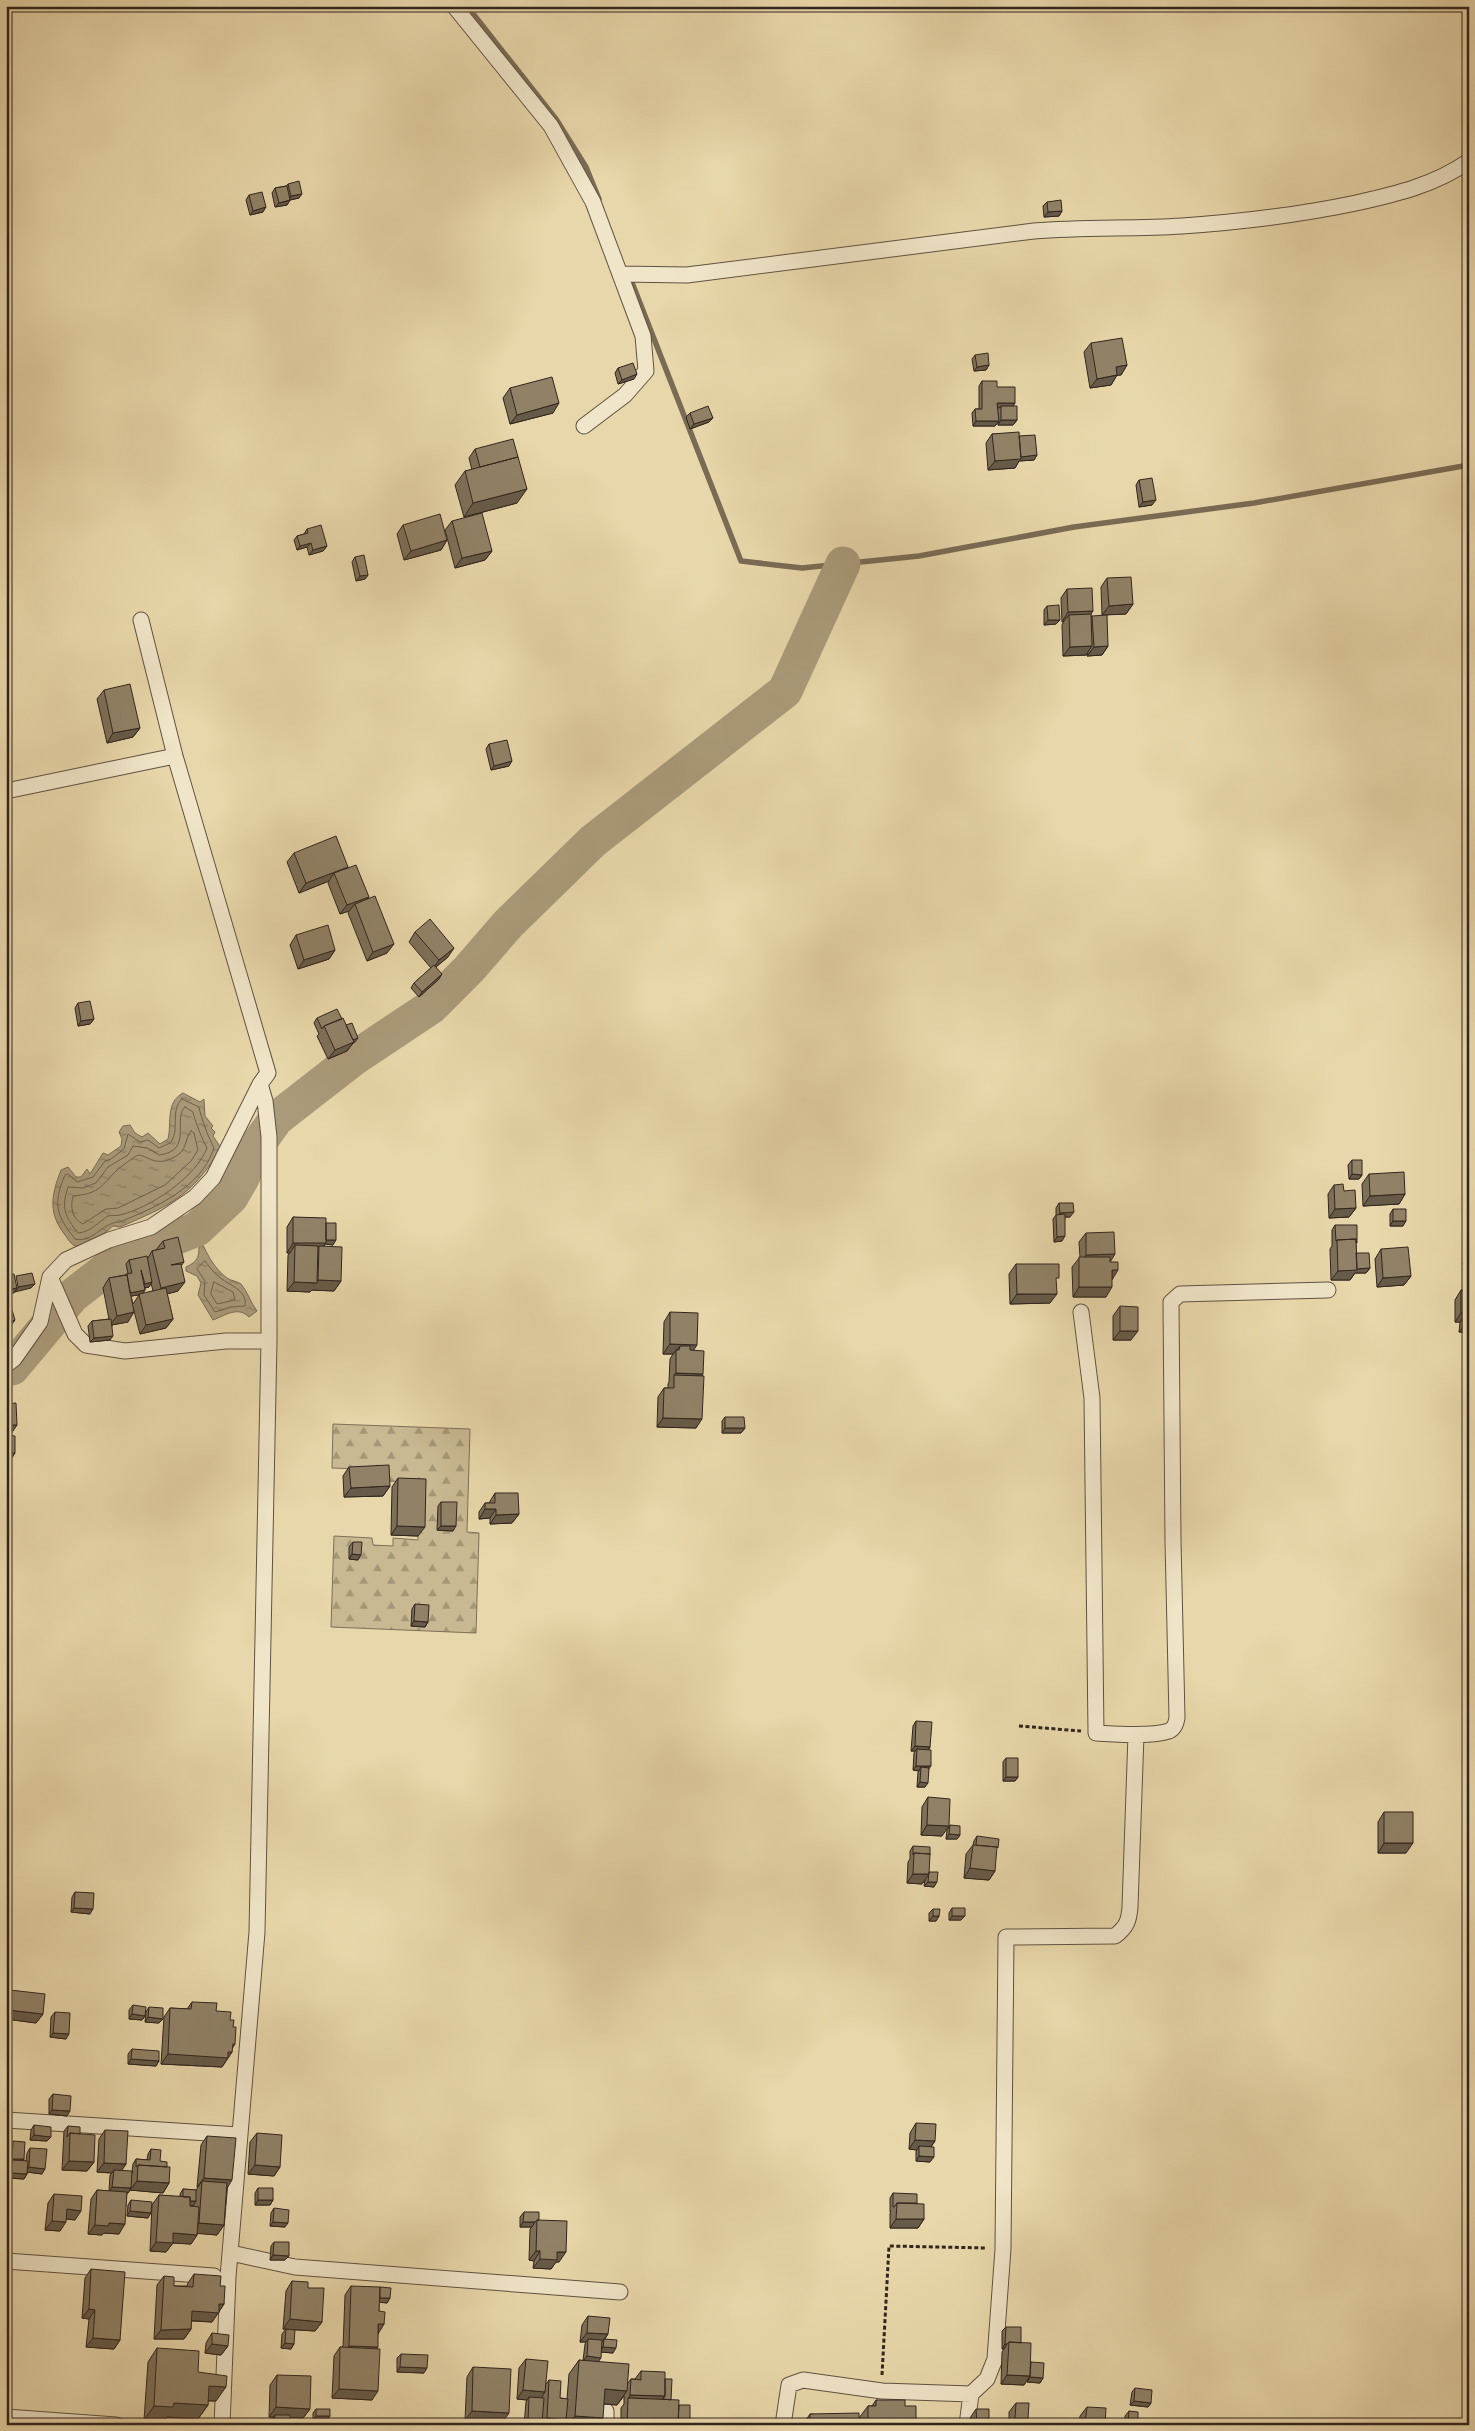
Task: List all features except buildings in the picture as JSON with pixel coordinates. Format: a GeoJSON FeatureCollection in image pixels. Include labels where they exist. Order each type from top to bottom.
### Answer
{"type":"FeatureCollection","features":[{"type":"Feature","properties":{"kind":"street"},"geometry":{"type":"LineString","coordinates":[[454,6],[551,126],[593,202],[644,336],[646,371],[625,395],[584,426]]}},
{"type":"Feature","properties":{"kind":"street"},"geometry":{"type":"LineString","coordinates":[[620,274],[687,275],[1034,231],[1083,227],[1183,226],[1313,212],[1424,185],[1450,174],[1469,161]]}},
{"type":"Feature","properties":{"kind":"street"},"geometry":{"type":"LineString","coordinates":[[6,1365],[14,1359],[40,1322],[50,1277],[66,1260],[108,1240],[151,1227],[195,1197],[213,1178],[260,1084],[268,1073],[175,756],[141,620]]}},
{"type":"Feature","properties":{"kind":"street"},"geometry":{"type":"LineString","coordinates":[[6,791],[175,756]]}},
{"type":"Feature","properties":{"kind":"street"},"geometry":{"type":"LineString","coordinates":[[222,2425],[228,2277],[257,1932],[269,1341],[269,1137],[265,1101],[260,1084]]}},
{"type":"Feature","properties":{"kind":"street"},"geometry":{"type":"LineString","coordinates":[[50,1277],[75,1334],[86,1345],[125,1351],[226,1341],[269,1341]]}},
{"type":"Feature","properties":{"kind":"street"},"geometry":{"type":"LineString","coordinates":[[1081,1312],[1092,1398],[1096,1733],[1136,1735],[1170,1730],[1176,1726],[1177,1718],[1172,1541],[1171,1302],[1180,1294],[1328,1290]]}},
{"type":"Feature","properties":{"kind":"street"},"geometry":{"type":"LineString","coordinates":[[967,2425],[971,2394],[988,2378],[995,2359],[1003,2249],[1006,1936],[1116,1936],[1129,1921],[1136,1735]]}},
{"type":"Feature","properties":{"kind":"street"},"geometry":{"type":"LineString","coordinates":[[6,2120],[239,2135]]}},
{"type":"Feature","properties":{"kind":"street"},"geometry":{"type":"LineString","coordinates":[[231,2253],[295,2267],[620,2292]]}},
{"type":"Feature","properties":{"kind":"street"},"geometry":{"type":"LineString","coordinates":[[6,2261],[228,2277]]}},
{"type":"Feature","properties":{"kind":"street"},"geometry":{"type":"LineString","coordinates":[[783,2425],[789,2385],[804,2380],[882,2391],[971,2394]]}},
{"type":"Feature","properties":{"kind":"street"},"geometry":{"type":"LineString","coordinates":[[6,2417],[116,2425]]}},
{"type":"Feature","properties":{"kind":"path"},"geometry":{"type":"LineString","coordinates":[[1019,1726],[1096,1733]]}},
{"type":"Feature","properties":{"kind":"path"},"geometry":{"type":"LineString","coordinates":[[882,2391],[889,2246],[1003,2249]]}},
{"type":"Feature","properties":{"kind":"green space"},"geometry":{"type":"Polygon","coordinates":[[[333,1424],[470,1429],[467,1532],[479,1533],[476,1633],[331,1627],[334,1536],[372,1538],[373,1545],[393,1546],[393,1538],[418,1540],[420,1482],[384,1481],[384,1470],[332,1468],[333,1424]]]}},
{"type":"Feature","properties":{"kind":"water"},"geometry":{"type":"Polygon","coordinates":[[[183,1093],[200,1102],[204,1099],[205,1116],[213,1126],[211,1128],[215,1132],[213,1136],[221,1148],[200,1178],[178,1198],[152,1213],[120,1227],[113,1226],[86,1245],[76,1246],[73,1244],[68,1240],[60,1227],[54,1212],[53,1196],[61,1170],[68,1167],[76,1177],[81,1177],[87,1169],[90,1174],[103,1153],[108,1155],[121,1146],[122,1139],[119,1132],[123,1126],[130,1125],[135,1133],[142,1137],[148,1133],[160,1144],[168,1139],[171,1107],[177,1097],[183,1093]]]}},
{"type":"Feature","properties":{"kind":"water"},"geometry":{"type":"Polygon","coordinates":[[[199,1243],[202,1243],[219,1271],[229,1279],[241,1284],[257,1311],[249,1317],[241,1312],[236,1312],[213,1320],[198,1295],[201,1283],[197,1276],[186,1271],[186,1267],[194,1263],[197,1258],[199,1243]]]}},
{"type":"Feature","properties":{"kind":"waterway"},"geometry":{"type":"LineString","coordinates":[[467,6],[556,119],[586,167],[599,199]]}},
{"type":"Feature","properties":{"kind":"waterway"},"geometry":{"type":"LineString","coordinates":[[631,280],[741,561],[802,568],[919,556],[1074,527],[1254,503],[1469,465]]}},
{"type":"Feature","properties":{"kind":"waterway"},"geometry":{"type":"LineString","coordinates":[[12,1368],[72,1296],[117,1261],[197,1229],[231,1197],[256,1147],[276,1119],[353,1059],[431,1007],[469,969],[508,924],[593,841],[785,691],[843,564]]}}]}
